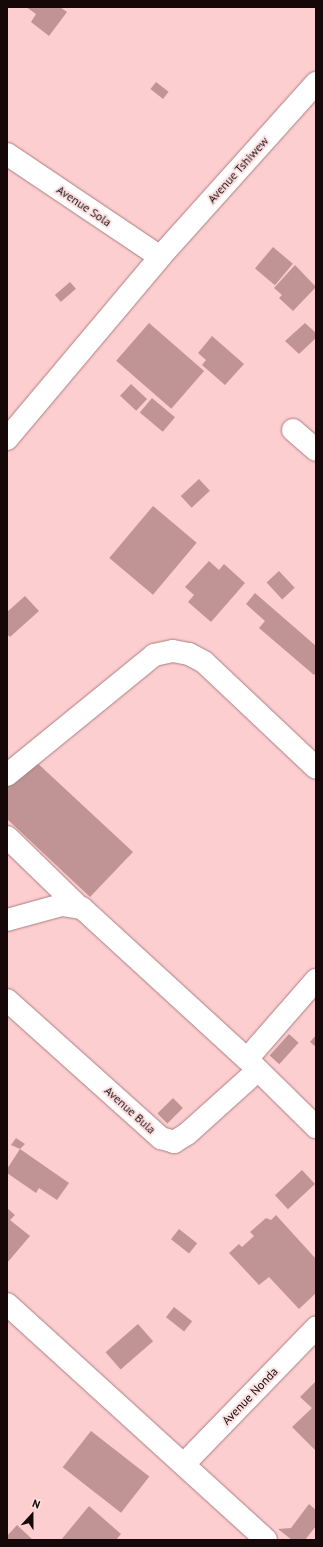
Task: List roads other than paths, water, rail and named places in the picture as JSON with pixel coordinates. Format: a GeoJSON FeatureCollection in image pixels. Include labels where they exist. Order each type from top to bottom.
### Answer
{"type":"FeatureCollection","features":[{"type":"Feature","properties":{"kind":"street","name":"Avenue Tshiwew"},"geometry":{"type":"LineString","coordinates":[[7,439],[160,257],[316,83]]}},
{"type":"Feature","properties":{"kind":"street","name":"Avenue Sola"},"geometry":{"type":"LineString","coordinates":[[7,154],[160,257]]}},
{"type":"Feature","properties":{"kind":"street"},"geometry":{"type":"LineString","coordinates":[[293,430],[316,450]]}},
{"type":"Feature","properties":{"kind":"street"},"geometry":{"type":"LineString","coordinates":[[7,775],[154,655],[174,651],[189,654],[204,662],[316,768]]}},
{"type":"Feature","properties":{"kind":"street"},"geometry":{"type":"LineString","coordinates":[[7,838],[77,906],[91,914],[316,1127]]}},
{"type":"Feature","properties":{"kind":"street"},"geometry":{"type":"LineString","coordinates":[[7,920],[62,905],[77,906]]}},
{"type":"Feature","properties":{"kind":"street"},"geometry":{"type":"LineString","coordinates":[[252,1065],[316,980]]}},
{"type":"Feature","properties":{"kind":"street","name":"Avenue Bula"},"geometry":{"type":"LineString","coordinates":[[7,1000],[161,1138],[174,1142],[187,1134],[252,1065]]}},
{"type":"Feature","properties":{"kind":"street"},"geometry":{"type":"LineString","coordinates":[[7,1304],[266,1540]]}},
{"type":"Feature","properties":{"kind":"street","name":"Avenue Nonda"},"geometry":{"type":"LineString","coordinates":[[184,1464],[316,1328]]}}]}
